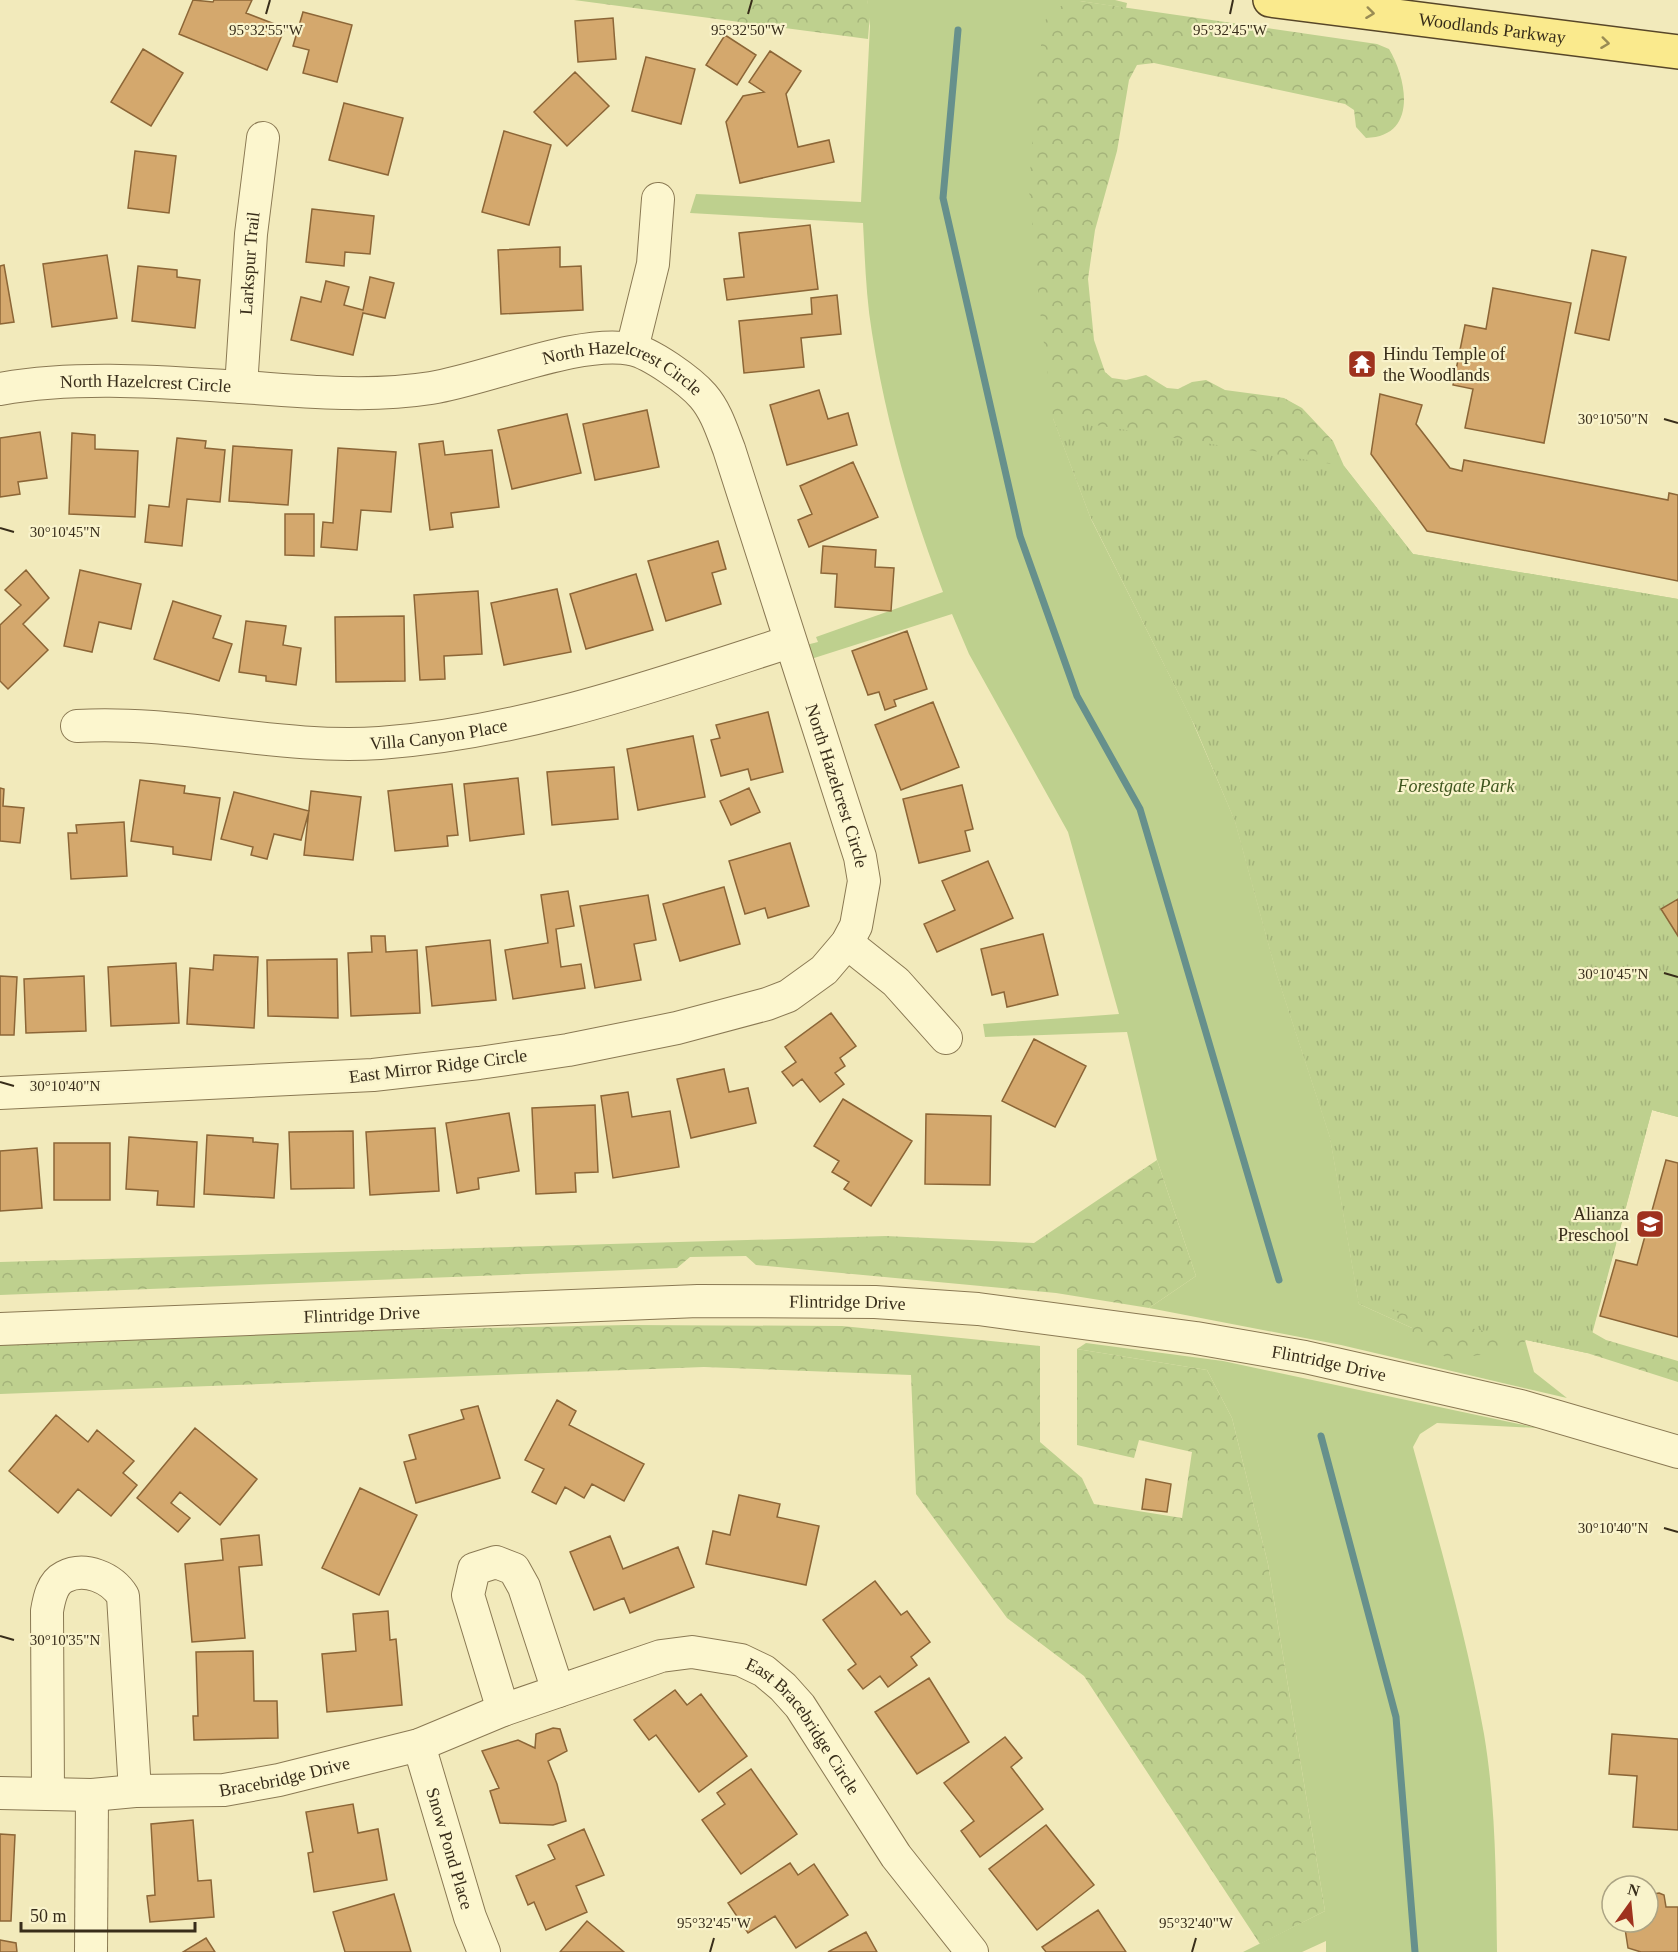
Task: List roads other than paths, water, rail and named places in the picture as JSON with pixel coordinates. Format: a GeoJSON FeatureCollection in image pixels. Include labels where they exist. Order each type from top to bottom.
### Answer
{"type":"FeatureCollection","features":[{"type":"Feature","properties":{"kind":"main road","name":"Woodlands Parkway"},"geometry":{"type":"LineString","coordinates":[[1270,0],[1678,52]]}},
{"type":"Feature","properties":{"kind":"street","name":"Larkspur Trail"},"geometry":{"type":"LineString","coordinates":[[240,387],[251,234],[264,138]]}},
{"type":"Feature","properties":{"kind":"street"},"geometry":{"type":"LineString","coordinates":[[632,349],[653,264],[658,200]]}},
{"type":"Feature","properties":{"kind":"street","name":"North Hazelcrest Circle"},"geometry":{"type":"LineString","coordinates":[[0,389],[36,383],[104,381],[240,387],[323,394],[431,388],[593,349],[632,349],[663,364],[703,396],[717,419],[860,857],[864,881],[862,903],[856,926],[847,943]]}},
{"type":"Feature","properties":{"kind":"street","name":"Villa Canyon Place"},"geometry":{"type":"LineString","coordinates":[[77,726],[157,725],[296,741],[379,743],[518,722],[574,708],[789,642]]}},
{"type":"Feature","properties":{"kind":"street"},"geometry":{"type":"LineString","coordinates":[[847,943],[918,1003],[946,1038]]}},
{"type":"Feature","properties":{"kind":"street","name":"East Mirror Ridge Circle"},"geometry":{"type":"LineString","coordinates":[[0,1093],[373,1075],[568,1050],[677,1028],[767,1004],[806,984],[824,970],[847,943]]}},
{"type":"Feature","properties":{"kind":"street","name":"Flintridge Drive"},"geometry":{"type":"LineString","coordinates":[[0,1329],[698,1301],[875,1302],[978,1309],[1196,1338],[1305,1357],[1521,1406],[1678,1452]]}},
{"type":"Feature","properties":{"kind":"street"},"geometry":{"type":"LineString","coordinates":[[502,1710],[468,1595],[474,1569],[496,1562],[514,1569],[524,1587],[558,1691]]}},
{"type":"Feature","properties":{"kind":"street"},"geometry":{"type":"LineString","coordinates":[[48,1793],[47,1611],[55,1586],[64,1577],[77,1574],[106,1578],[117,1585],[123,1596],[135,1791]]}},
{"type":"Feature","properties":{"kind":"street","name":"East Bracebridge Circle"},"geometry":{"type":"LineString","coordinates":[[558,1691],[661,1656],[692,1652],[741,1660],[764,1671],[800,1706],[896,1856],[972,1952]]}},
{"type":"Feature","properties":{"kind":"street","name":"Bracebridge Drive"},"geometry":{"type":"LineString","coordinates":[[0,1793],[92,1794],[224,1790],[279,1780],[419,1745],[502,1710],[558,1691]]}},
{"type":"Feature","properties":{"kind":"street","name":"Snow Pond Place"},"geometry":{"type":"LineString","coordinates":[[419,1745],[470,1917],[484,1952]]}},
{"type":"Feature","properties":{"kind":"street"},"geometry":{"type":"LineString","coordinates":[[92,1794],[92,1952]]}},
{"type":"Feature","properties":{"kind":"waterway"},"geometry":{"type":"LineString","coordinates":[[958,30],[943,198],[1020,536],[1077,696],[1140,809],[1279,1280]]}},
{"type":"Feature","properties":{"kind":"waterway"},"geometry":{"type":"LineString","coordinates":[[1321,1436],[1396,1717],[1415,1952]]}},
{"type":"Feature","properties":{"kind":"place","name":"Hindu Temple of the Woodlands"},"geometry":{"type":"Point","coordinates":[1362,364]}},
{"type":"Feature","properties":{"kind":"place","name":"Alianza Preschool"},"geometry":{"type":"Point","coordinates":[1650,1224]}},
{"type":"Feature","properties":{"kind":"park label","name":"Forestgate Park"},"geometry":{"type":"Point","coordinates":[1456,786]}}]}
